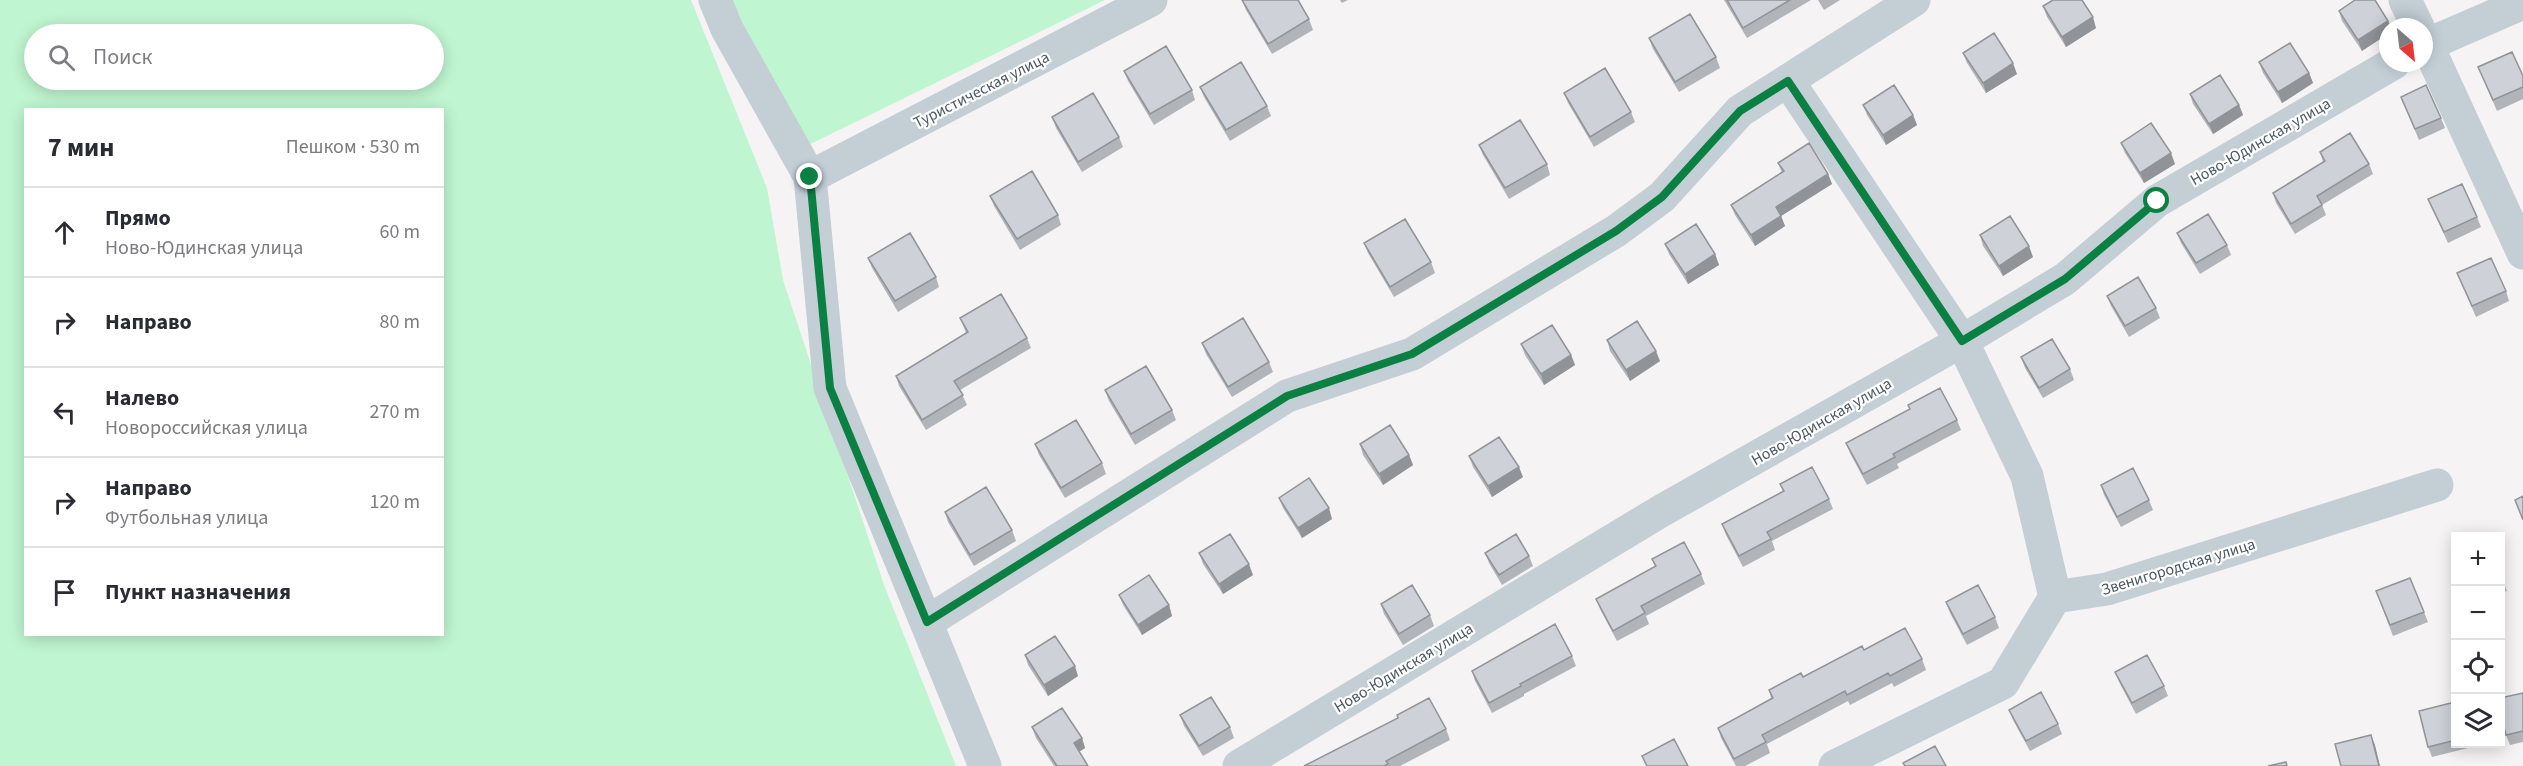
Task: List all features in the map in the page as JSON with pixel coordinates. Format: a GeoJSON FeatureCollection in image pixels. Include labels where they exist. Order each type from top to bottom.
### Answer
{"type":"FeatureCollection","features":[{"type":"Feature","properties":{"kind":"street"},"geometry":{"type":"LineString","coordinates":[[715,0],[728,29],[810,177],[830,388],[985,766]]}},
{"type":"Feature","properties":{"kind":"street","name":"Туристическая улица"},"geometry":{"type":"LineString","coordinates":[[810,177],[1151,0]]}},
{"type":"Feature","properties":{"kind":"street"},"geometry":{"type":"LineString","coordinates":[[927,622],[1287,396],[1412,354],[1616,231],[1662,197],[1740,111],[1914,0]]}},
{"type":"Feature","properties":{"kind":"street"},"geometry":{"type":"LineString","coordinates":[[2404,0],[2413,18]]}},
{"type":"Feature","properties":{"kind":"street"},"geometry":{"type":"LineString","coordinates":[[2433,35],[2523,3]]}},
{"type":"Feature","properties":{"kind":"street"},"geometry":{"type":"LineString","coordinates":[[2433,60],[2523,253]]}},
{"type":"Feature","properties":{"kind":"street","name":"Ново-Юдинская улица"},"geometry":{"type":"LineString","coordinates":[[1239,766],[1662,512],[1962,341],[2065,279],[2157,201],[2379,72]]}},
{"type":"Feature","properties":{"kind":"street"},"geometry":{"type":"LineString","coordinates":[[1788,81],[1962,341],[2027,476],[2055,597],[2003,683],[1835,766]]}},
{"type":"Feature","properties":{"kind":"street","name":"Звенигородская улица"},"geometry":{"type":"LineString","coordinates":[[2055,597],[2107,589],[2437,485]]}},
{"type":"Feature","properties":{"kind":"green space"},"geometry":{"type":"Polygon","coordinates":[[[0,0],[691,0],[767,188],[783,280],[884,585],[956,766],[0,766],[0,0]]]}},
{"type":"Feature","properties":{"kind":"green space"},"geometry":{"type":"Polygon","coordinates":[[[727,0],[1105,0],[792,153],[727,0]]]}},
{"type":"Feature","properties":{"kind":"building"},"geometry":{"type":"Polygon","coordinates":[[[1242,0],[1298,0],[1309,19],[1268,44],[1242,0]]]}},
{"type":"Feature","properties":{"kind":"building"},"geometry":{"type":"Polygon","coordinates":[[[1727,0],[1790,0],[1743,28],[1727,0]]]}},
{"type":"Feature","properties":{"kind":"building"},"geometry":{"type":"Polygon","coordinates":[[[2053,0],[2082,0],[2093,17],[2062,37],[2043,6],[2053,0]]]}},
{"type":"Feature","properties":{"kind":"building"},"geometry":{"type":"Polygon","coordinates":[[[2355,0],[2375,0],[2386,18],[2379,18],[2379,27],[2358,40],[2339,11],[2355,0]]]}},
{"type":"Feature","properties":{"kind":"building"},"geometry":{"type":"Polygon","coordinates":[[[1690,14],[1716,57],[1675,82],[1649,38],[1690,14]]]}},
{"type":"Feature","properties":{"kind":"building"},"geometry":{"type":"Polygon","coordinates":[[[1994,33],[2013,63],[1983,83],[1963,53],[1994,33]]]}},
{"type":"Feature","properties":{"kind":"building"},"geometry":{"type":"Polygon","coordinates":[[[2290,43],[2309,73],[2278,92],[2259,62],[2290,43]]]}},
{"type":"Feature","properties":{"kind":"building"},"geometry":{"type":"Polygon","coordinates":[[[1166,46],[1192,90],[1150,114],[1124,71],[1166,46]]]}},
{"type":"Feature","properties":{"kind":"building"},"geometry":{"type":"Polygon","coordinates":[[[2512,52],[2523,76],[2523,87],[2493,100],[2478,67],[2512,52]]]}},
{"type":"Feature","properties":{"kind":"building"},"geometry":{"type":"Polygon","coordinates":[[[1241,62],[1267,106],[1226,130],[1200,87],[1241,62]]]}},
{"type":"Feature","properties":{"kind":"building"},"geometry":{"type":"Polygon","coordinates":[[[1605,68],[1631,112],[1590,137],[1564,93],[1605,68]]]}},
{"type":"Feature","properties":{"kind":"building"},"geometry":{"type":"Polygon","coordinates":[[[2220,75],[2239,105],[2209,124],[2190,94],[2220,75]]]}},
{"type":"Feature","properties":{"kind":"building"},"geometry":{"type":"Polygon","coordinates":[[[1894,85],[1913,115],[1883,135],[1863,105],[1894,85]]]}},
{"type":"Feature","properties":{"kind":"building"},"geometry":{"type":"Polygon","coordinates":[[[2426,85],[2441,118],[2415,129],[2401,97],[2426,85]]]}},
{"type":"Feature","properties":{"kind":"building"},"geometry":{"type":"Polygon","coordinates":[[[1093,93],[1119,137],[1078,162],[1052,117],[1093,93]]]}},
{"type":"Feature","properties":{"kind":"building"},"geometry":{"type":"Polygon","coordinates":[[[1520,120],[1547,164],[1505,188],[1479,145],[1520,120]]]}},
{"type":"Feature","properties":{"kind":"building"},"geometry":{"type":"Polygon","coordinates":[[[2151,123],[2171,153],[2140,173],[2121,143],[2151,123]]]}},
{"type":"Feature","properties":{"kind":"building"},"geometry":{"type":"Polygon","coordinates":[[[2350,133],[2369,164],[2317,196],[2322,205],[2291,224],[2273,193],[2325,161],[2320,152],[2350,133]]]}},
{"type":"Feature","properties":{"kind":"building"},"geometry":{"type":"Polygon","coordinates":[[[1809,143],[1828,174],[1776,207],[1781,216],[1751,235],[1731,205],[1784,171],[1778,163],[1809,143]]]}},
{"type":"Feature","properties":{"kind":"building"},"geometry":{"type":"Polygon","coordinates":[[[1032,171],[1058,215],[1017,239],[990,196],[1032,171]]]}},
{"type":"Feature","properties":{"kind":"building"},"geometry":{"type":"Polygon","coordinates":[[[2462,184],[2477,217],[2444,232],[2428,199],[2462,184]]]}},
{"type":"Feature","properties":{"kind":"building"},"geometry":{"type":"Polygon","coordinates":[[[2208,214],[2227,245],[2196,263],[2177,233],[2208,214]]]}},
{"type":"Feature","properties":{"kind":"building"},"geometry":{"type":"Polygon","coordinates":[[[2010,216],[2029,246],[1999,266],[1980,235],[2010,216]]]}},
{"type":"Feature","properties":{"kind":"building"},"geometry":{"type":"Polygon","coordinates":[[[1405,219],[1431,262],[1390,287],[1364,243],[1405,219]]]}},
{"type":"Feature","properties":{"kind":"building"},"geometry":{"type":"Polygon","coordinates":[[[1696,224],[1715,254],[1685,274],[1665,244],[1696,224]]]}},
{"type":"Feature","properties":{"kind":"building"},"geometry":{"type":"Polygon","coordinates":[[[910,233],[936,277],[895,301],[868,258],[910,233]]]}},
{"type":"Feature","properties":{"kind":"building"},"geometry":{"type":"Polygon","coordinates":[[[2491,258],[2506,291],[2472,306],[2457,273],[2491,258]]]}},
{"type":"Feature","properties":{"kind":"building"},"geometry":{"type":"Polygon","coordinates":[[[2138,277],[2156,308],[2125,326],[2107,296],[2138,277]]]}},
{"type":"Feature","properties":{"kind":"building"},"geometry":{"type":"Polygon","coordinates":[[[1001,294],[1027,338],[954,381],[963,395],[922,420],[896,376],[968,332],[960,318],[1001,294]]]}},
{"type":"Feature","properties":{"kind":"building"},"geometry":{"type":"Polygon","coordinates":[[[1243,318],[1269,362],[1228,387],[1202,343],[1243,318]]]}},
{"type":"Feature","properties":{"kind":"building"},"geometry":{"type":"Polygon","coordinates":[[[1637,321],[1656,351],[1626,370],[1607,340],[1637,321]]]}},
{"type":"Feature","properties":{"kind":"building"},"geometry":{"type":"Polygon","coordinates":[[[1552,325],[1571,355],[1541,374],[1521,344],[1552,325]]]}},
{"type":"Feature","properties":{"kind":"building"},"geometry":{"type":"Polygon","coordinates":[[[2052,339],[2070,369],[2039,388],[2021,357],[2052,339]]]}},
{"type":"Feature","properties":{"kind":"building"},"geometry":{"type":"Polygon","coordinates":[[[1146,366],[1172,410],[1131,434],[1105,390],[1146,366]]]}},
{"type":"Feature","properties":{"kind":"building"},"geometry":{"type":"Polygon","coordinates":[[[1940,388],[1957,420],[1893,454],[1895,457],[1863,474],[1846,443],[1910,409],[1908,405],[1940,388]]]}},
{"type":"Feature","properties":{"kind":"building"},"geometry":{"type":"Polygon","coordinates":[[[1076,420],[1102,463],[1061,488],[1035,444],[1076,420]]]}},
{"type":"Feature","properties":{"kind":"building"},"geometry":{"type":"Polygon","coordinates":[[[1390,425],[1409,455],[1379,474],[1360,444],[1390,425]]]}},
{"type":"Feature","properties":{"kind":"building"},"geometry":{"type":"Polygon","coordinates":[[[1499,437],[1519,467],[1488,486],[1469,456],[1499,437]]]}},
{"type":"Feature","properties":{"kind":"building"},"geometry":{"type":"Polygon","coordinates":[[[1812,467],[1829,499],[1767,532],[1771,539],[1739,556],[1722,524],[1784,491],[1780,484],[1812,467]]]}},
{"type":"Feature","properties":{"kind":"building"},"geometry":{"type":"Polygon","coordinates":[[[2133,468],[2149,500],[2117,517],[2101,485],[2133,468]]]}},
{"type":"Feature","properties":{"kind":"building"},"geometry":{"type":"Polygon","coordinates":[[[1309,478],[1329,508],[1298,528],[1279,498],[1309,478]]]}},
{"type":"Feature","properties":{"kind":"building"},"geometry":{"type":"Polygon","coordinates":[[[986,487],[1012,530],[970,555],[945,512],[986,487]]]}},
{"type":"Feature","properties":{"kind":"building"},"geometry":{"type":"Polygon","coordinates":[[[2523,496],[2523,520],[2515,500],[2523,496]]]}},
{"type":"Feature","properties":{"kind":"building"},"geometry":{"type":"Polygon","coordinates":[[[1230,534],[1249,564],[1219,584],[1199,553],[1230,534]]]}},
{"type":"Feature","properties":{"kind":"building"},"geometry":{"type":"Polygon","coordinates":[[[1516,534],[1529,556],[1499,575],[1485,553],[1516,534]]]}},
{"type":"Feature","properties":{"kind":"building"},"geometry":{"type":"Polygon","coordinates":[[[1684,542],[1701,574],[1641,606],[1645,613],[1613,631],[1596,599],[1656,566],[1652,559],[1684,542]]]}},
{"type":"Feature","properties":{"kind":"building"},"geometry":{"type":"Polygon","coordinates":[[[1149,575],[1169,605],[1138,625],[1119,595],[1149,575]]]}},
{"type":"Feature","properties":{"kind":"building"},"geometry":{"type":"Polygon","coordinates":[[[2410,578],[2424,612],[2390,625],[2376,591],[2410,578]]]}},
{"type":"Feature","properties":{"kind":"building"},"geometry":{"type":"Polygon","coordinates":[[[1412,585],[1430,615],[1399,634],[1381,604],[1412,585]]]}},
{"type":"Feature","properties":{"kind":"building"},"geometry":{"type":"Polygon","coordinates":[[[1978,585],[1995,617],[1963,634],[1946,602],[1978,585]]]}},
{"type":"Feature","properties":{"kind":"building"},"geometry":{"type":"Polygon","coordinates":[[[1555,624],[1572,656],[1489,703],[1472,671],[1555,624]]]}},
{"type":"Feature","properties":{"kind":"building"},"geometry":{"type":"Polygon","coordinates":[[[1905,628],[1922,659],[1890,676],[1888,673],[1847,695],[1845,691],[1762,735],[1766,742],[1734,759],[1718,728],[1773,698],[1769,690],[1801,673],[1803,677],[1862,646],[1864,650],[1905,628]]]}},
{"type":"Feature","properties":{"kind":"building"},"geometry":{"type":"Polygon","coordinates":[[[1055,636],[1075,666],[1044,685],[1025,655],[1055,636]]]}},
{"type":"Feature","properties":{"kind":"building"},"geometry":{"type":"Polygon","coordinates":[[[2147,655],[2164,686],[2132,703],[2115,672],[2147,655]]]}},
{"type":"Feature","properties":{"kind":"building"},"geometry":{"type":"Polygon","coordinates":[[[2041,692],[2058,724],[2026,741],[2009,710],[2041,692]]]}},
{"type":"Feature","properties":{"kind":"building"},"geometry":{"type":"Polygon","coordinates":[[[2523,693],[2523,731],[2506,735],[2505,697],[2523,693]]]}},
{"type":"Feature","properties":{"kind":"building"},"geometry":{"type":"Polygon","coordinates":[[[1211,697],[1230,727],[1199,746],[1180,715],[1211,697]]]}},
{"type":"Feature","properties":{"kind":"building"},"geometry":{"type":"Polygon","coordinates":[[[1429,698],[1446,729],[1386,761],[1388,764],[1384,766],[1304,766],[1398,718],[1397,715],[1429,698]]]}},
{"type":"Feature","properties":{"kind":"building"},"geometry":{"type":"Polygon","coordinates":[[[2451,703],[2451,741],[2428,747],[2419,711],[2451,703]]]}},
{"type":"Feature","properties":{"kind":"building"},"geometry":{"type":"Polygon","coordinates":[[[1062,708],[1082,738],[1074,743],[1088,766],[1057,766],[1032,727],[1062,708]]]}},
{"type":"Feature","properties":{"kind":"building"},"geometry":{"type":"Polygon","coordinates":[[[2371,735],[2379,766],[2341,766],[2335,744],[2371,735]]]}},
{"type":"Feature","properties":{"kind":"building"},"geometry":{"type":"Polygon","coordinates":[[[1674,739],[1688,766],[1647,766],[1642,756],[1674,739]]]}},
{"type":"Feature","properties":{"kind":"building"},"geometry":{"type":"Polygon","coordinates":[[[1935,746],[1946,766],[1905,766],[1903,763],[1935,746]]]}},
{"type":"Feature","properties":{"kind":"building"},"geometry":{"type":"Polygon","coordinates":[[[2286,762],[2287,766],[2268,766],[2286,762]]]}},
{"type":"Feature","properties":{"kind":"route"},"geometry":{"type":"LineString","coordinates":[[810,177],[830,388],[927,622],[1287,396],[1412,354],[1616,231],[1662,197],[1740,111],[1788,81],[1962,341],[2065,279],[2157,201]]}}]}
